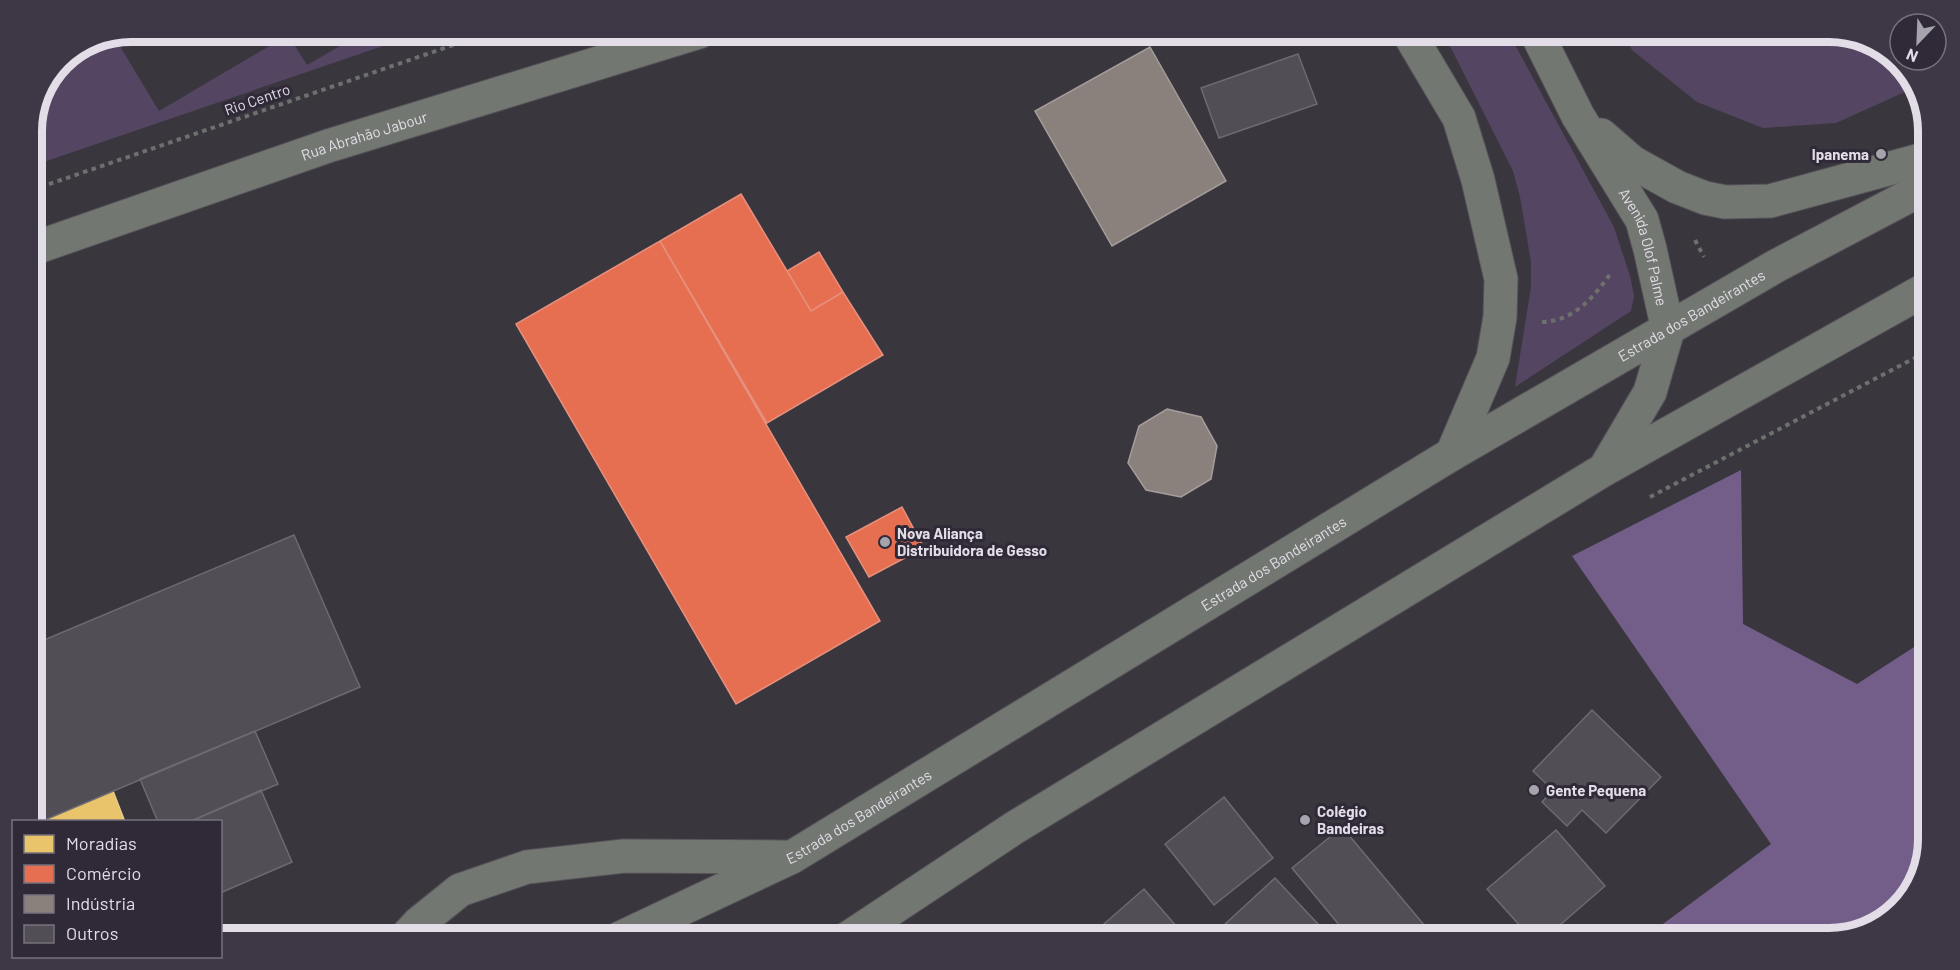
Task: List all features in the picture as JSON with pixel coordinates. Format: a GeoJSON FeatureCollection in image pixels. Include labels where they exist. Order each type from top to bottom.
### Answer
{"type":"FeatureCollection","features":[{"type":"Feature","properties":{"kind":"main road","name":"Rua Abrahão Jabour"},"geometry":{"type":"LineString","coordinates":[[42,246],[328,146],[666,42]]}},
{"type":"Feature","properties":{"kind":"main road"},"geometry":{"type":"LineString","coordinates":[[1414,42],[1459,118],[1478,180],[1501,279],[1500,317],[1493,357],[1452,453]]}},
{"type":"Feature","properties":{"kind":"main road","name":"Avenida Olof Palme"},"geometry":{"type":"LineString","coordinates":[[1541,42],[1578,116],[1642,220],[1668,330],[1650,392],[1605,469]]}},
{"type":"Feature","properties":{"kind":"main road"},"geometry":{"type":"LineString","coordinates":[[1578,116],[1632,162],[1677,187],[1705,198],[1725,202],[1770,201],[1918,161]]}},
{"type":"Feature","properties":{"kind":"main road","name":"Estrada dos Bandeirantes"},"geometry":{"type":"LineString","coordinates":[[643,928],[792,857],[1452,453],[1776,266],[1918,191]]}},
{"type":"Feature","properties":{"kind":"main road"},"geometry":{"type":"LineString","coordinates":[[865,928],[1014,828],[1605,469],[1918,294]]}},
{"type":"Feature","properties":{"kind":"main road"},"geometry":{"type":"LineString","coordinates":[[415,928],[460,890],[527,867],[624,856],[792,857]]}},
{"type":"Feature","properties":{"kind":"path","name":"Rio Centro"},"geometry":{"type":"LineString","coordinates":[[42,187],[462,42]]}},
{"type":"Feature","properties":{"kind":"shaded area"},"geometry":{"type":"Polygon","coordinates":[[[276,42],[292,42],[307,65],[347,42],[395,42],[42,163],[42,125],[51,91],[72,64],[97,49],[118,43],[159,111],[276,42]]]}},
{"type":"Feature","properties":{"kind":"shaded area"},"geometry":{"type":"Polygon","coordinates":[[[1447,42],[1513,42],[1614,227],[1634,296],[1631,311],[1515,387],[1531,287],[1531,262],[1520,197],[1513,171],[1447,42]]]}},
{"type":"Feature","properties":{"kind":"shaded area"},"geometry":{"type":"Polygon","coordinates":[[[1628,42],[1829,42],[1847,44],[1879,57],[1888,64],[1888,72],[1896,72],[1909,90],[1836,123],[1763,128],[1697,102],[1632,50],[1628,42]]]}},
{"type":"Feature","properties":{"kind":"shaded area"},"geometry":{"type":"Polygon","coordinates":[[[1741,470],[1743,624],[1857,684],[1918,644],[1918,839],[1916,857],[1909,879],[1888,906],[1863,921],[1841,927],[1658,928],[1771,844],[1572,556],[1741,470]]]}},
{"type":"Feature","properties":{"kind":"building: Moradias"},"geometry":{"type":"Polygon","coordinates":[[[113,791],[124,820],[45,820],[113,791]]]}},
{"type":"Feature","properties":{"kind":"building: Comércio"},"geometry":{"type":"Polygon","coordinates":[[[741,194],[811,311],[843,292],[883,355],[767,423],[660,241],[741,194]]]}},
{"type":"Feature","properties":{"kind":"building: Comércio"},"geometry":{"type":"Polygon","coordinates":[[[660,241],[880,621],[736,704],[516,324],[660,241]]]}},
{"type":"Feature","properties":{"kind":"building: Comércio"},"geometry":{"type":"Polygon","coordinates":[[[819,252],[843,292],[811,311],[787,271],[819,252]]]}},
{"type":"Feature","properties":{"kind":"building: Comércio","name":"Nova Aliança Distribuidora de Gesso"},"geometry":{"type":"Polygon","coordinates":[[[902,507],[924,548],[869,577],[846,537],[902,507]]]}},
{"type":"Feature","properties":{"kind":"building: Indústria"},"geometry":{"type":"Polygon","coordinates":[[[1150,47],[1226,181],[1112,246],[1035,111],[1150,47]]]}},
{"type":"Feature","properties":{"kind":"building: Indústria"},"geometry":{"type":"Polygon","coordinates":[[[1167,409],[1201,417],[1217,446],[1211,479],[1181,497],[1146,490],[1128,463],[1139,426],[1167,409]]]}},
{"type":"Feature","properties":{"kind":"building: Outros"},"geometry":{"type":"Polygon","coordinates":[[[1298,54],[1317,104],[1219,138],[1201,88],[1298,54]]]}},
{"type":"Feature","properties":{"kind":"building: Outros"},"geometry":{"type":"Polygon","coordinates":[[[294,535],[360,687],[42,820],[42,641],[294,535]]]}},
{"type":"Feature","properties":{"kind":"building: Outros"},"geometry":{"type":"Polygon","coordinates":[[[1592,710],[1661,777],[1606,833],[1582,810],[1567,826],[1542,802],[1553,790],[1533,771],[1592,710]]]}},
{"type":"Feature","properties":{"kind":"building: Outros"},"geometry":{"type":"Polygon","coordinates":[[[255,731],[278,784],[194,820],[157,820],[140,779],[255,731]]]}},
{"type":"Feature","properties":{"kind":"building: Outros"},"geometry":{"type":"Polygon","coordinates":[[[261,790],[292,862],[222,892],[222,820],[194,820],[261,790]]]}},
{"type":"Feature","properties":{"kind":"building: Outros"},"geometry":{"type":"Polygon","coordinates":[[[1224,797],[1273,858],[1214,905],[1165,844],[1224,797]]]}},
{"type":"Feature","properties":{"kind":"building: Outros"},"geometry":{"type":"Polygon","coordinates":[[[1342,827],[1427,928],[1342,928],[1292,868],[1342,827]]]}},
{"type":"Feature","properties":{"kind":"building: Outros"},"geometry":{"type":"Polygon","coordinates":[[[1556,830],[1605,886],[1557,928],[1522,928],[1487,889],[1556,830]]]}},
{"type":"Feature","properties":{"kind":"building: Outros"},"geometry":{"type":"Polygon","coordinates":[[[1275,878],[1322,928],[1225,928],[1223,926],[1275,878]]]}},
{"type":"Feature","properties":{"kind":"building: Outros"},"geometry":{"type":"Polygon","coordinates":[[[1144,889],[1177,927],[1176,928],[1099,928],[1144,889]]]}},
{"type":"Feature","properties":{"kind":"place","name":"Ipanema"},"geometry":{"type":"Point","coordinates":[1881,154]}},
{"type":"Feature","properties":{"kind":"place","name":"Nova Aliança Distribuidora de Gesso"},"geometry":{"type":"Point","coordinates":[885,542]}},
{"type":"Feature","properties":{"kind":"place","name":"Gente Pequena"},"geometry":{"type":"Point","coordinates":[1534,790]}},
{"type":"Feature","properties":{"kind":"place","name":"Colégio Bandeiras"},"geometry":{"type":"Point","coordinates":[1305,820]}}]}
